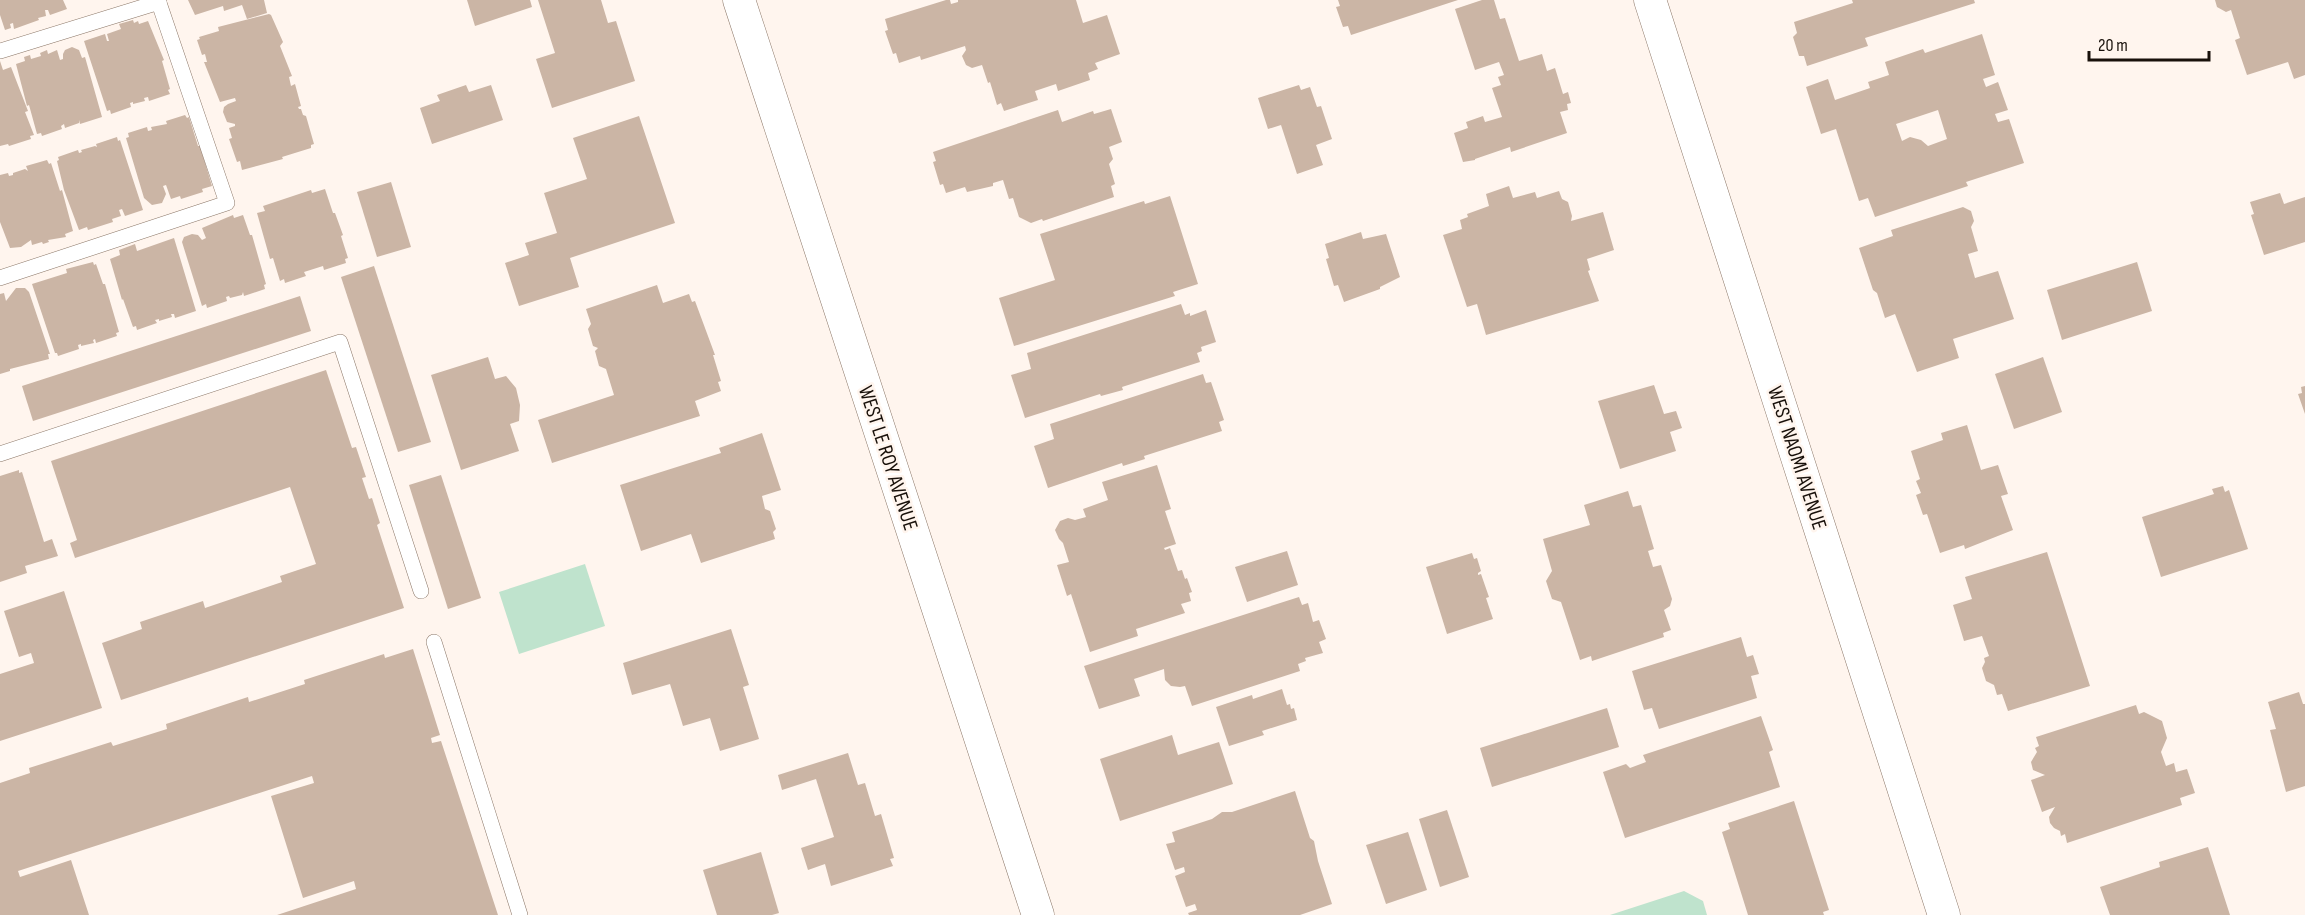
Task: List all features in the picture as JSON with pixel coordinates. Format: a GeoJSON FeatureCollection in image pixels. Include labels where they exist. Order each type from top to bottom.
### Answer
{"type":"FeatureCollection","features":[{"type":"Feature","properties":{"kind":"street","name":"WEST LE ROY AVENUE"},"geometry":{"type":"LineString","coordinates":[[739,0],[1038,915]]}},
{"type":"Feature","properties":{"kind":"street","name":"WEST NAOMI AVENUE"},"geometry":{"type":"LineString","coordinates":[[1650,0],[1944,915]]}},
{"type":"Feature","properties":{"kind":"lane"},"geometry":{"type":"LineString","coordinates":[[0,51],[158,1],[227,203],[0,278]]}},
{"type":"Feature","properties":{"kind":"lane"},"geometry":{"type":"LineString","coordinates":[[0,454],[340,342],[421,591]]}},
{"type":"Feature","properties":{"kind":"lane"},"geometry":{"type":"LineString","coordinates":[[434,642],[520,915]]}},
{"type":"Feature","properties":{"kind":"green space"},"geometry":{"type":"Polygon","coordinates":[[[585,564],[605,626],[519,654],[499,592],[585,564]]]}},
{"type":"Feature","properties":{"kind":"green space"},"geometry":{"type":"Polygon","coordinates":[[[1684,891],[1703,901],[1707,915],[1610,915],[1684,891]]]}},
{"type":"Feature","properties":{"kind":"building"},"geometry":{"type":"Polygon","coordinates":[[[0,0],[63,0],[67,9],[50,15],[48,10],[45,10],[46,16],[38,18],[39,20],[14,29],[13,23],[10,24],[11,28],[5,30],[0,15],[0,0]]]}},
{"type":"Feature","properties":{"kind":"building"},"geometry":{"type":"Polygon","coordinates":[[[188,0],[264,0],[267,13],[247,19],[242,5],[224,11],[223,6],[195,15],[188,0]]]}},
{"type":"Feature","properties":{"kind":"building"},"geometry":{"type":"Polygon","coordinates":[[[467,0],[530,0],[532,7],[475,26],[467,0]]]}},
{"type":"Feature","properties":{"kind":"building"},"geometry":{"type":"Polygon","coordinates":[[[538,0],[601,0],[608,23],[616,21],[635,81],[552,108],[536,59],[555,53],[538,0]]]}},
{"type":"Feature","properties":{"kind":"building"},"geometry":{"type":"Polygon","coordinates":[[[950,0],[951,4],[958,0],[1076,0],[1083,23],[1107,15],[1120,54],[1095,63],[1098,69],[1088,73],[1090,80],[1058,91],[1056,84],[1035,91],[1038,100],[1004,111],[1001,103],[997,105],[982,65],[972,68],[966,65],[962,56],[966,50],[965,46],[921,60],[920,56],[899,63],[896,53],[893,54],[885,31],[888,30],[885,19],[950,0]]]}},
{"type":"Feature","properties":{"kind":"building"},"geometry":{"type":"Polygon","coordinates":[[[1338,0],[1458,0],[1351,35],[1348,26],[1343,27],[1336,7],[1340,6],[1338,0]]]}},
{"type":"Feature","properties":{"kind":"building"},"geometry":{"type":"Polygon","coordinates":[[[1482,0],[1494,0],[1500,19],[1505,18],[1519,61],[1542,54],[1547,71],[1555,68],[1563,94],[1568,92],[1571,103],[1567,104],[1568,110],[1560,112],[1567,133],[1511,152],[1510,147],[1463,162],[1454,133],[1468,128],[1466,122],[1483,116],[1485,122],[1502,117],[1492,88],[1501,85],[1498,77],[1504,75],[1499,62],[1475,70],[1455,9],[1482,0]]]}},
{"type":"Feature","properties":{"kind":"building"},"geometry":{"type":"Polygon","coordinates":[[[1852,0],[1974,0],[1975,3],[1865,38],[1868,46],[1807,66],[1804,56],[1799,56],[1793,37],[1797,33],[1794,22],[1853,3],[1852,0]]]}},
{"type":"Feature","properties":{"kind":"building"},"geometry":{"type":"Polygon","coordinates":[[[2215,0],[2305,0],[2305,75],[2294,79],[2288,62],[2247,75],[2235,40],[2240,38],[2231,10],[2226,12],[2217,7],[2215,0]]]}},
{"type":"Feature","properties":{"kind":"building"},"geometry":{"type":"Polygon","coordinates":[[[269,14],[283,42],[280,46],[292,76],[289,77],[291,86],[295,84],[301,106],[298,107],[306,116],[314,144],[311,148],[282,157],[283,159],[242,170],[229,139],[232,138],[229,128],[235,124],[227,122],[223,112],[224,107],[236,101],[235,98],[220,102],[204,62],[207,62],[205,54],[202,55],[197,40],[200,39],[199,37],[219,31],[218,27],[269,14]]]}},
{"type":"Feature","properties":{"kind":"building"},"geometry":{"type":"Polygon","coordinates":[[[133,20],[134,23],[138,21],[139,24],[148,21],[164,60],[162,61],[170,94],[149,101],[148,97],[144,98],[145,101],[130,103],[131,107],[111,114],[110,110],[107,111],[84,41],[105,34],[109,41],[107,34],[121,29],[119,24],[133,20]]]}},
{"type":"Feature","properties":{"kind":"building"},"geometry":{"type":"Polygon","coordinates":[[[1982,34],[1995,75],[1983,79],[1986,87],[1998,82],[2008,110],[1995,114],[1998,122],[2009,119],[2024,163],[1966,182],[1968,186],[1875,217],[1868,198],[1859,201],[1836,129],[1821,134],[1806,87],[1828,79],[1835,100],[1870,88],[1868,82],[1889,75],[1885,62],[1923,49],[1925,53],[1982,34]],[[1938,110],[1896,124],[1902,141],[1910,137],[1921,140],[1928,146],[1947,139],[1938,110]]]}},
{"type":"Feature","properties":{"kind":"building"},"geometry":{"type":"Polygon","coordinates":[[[72,47],[79,50],[82,58],[85,57],[102,117],[80,124],[79,120],[79,123],[65,128],[64,124],[61,126],[62,129],[42,136],[41,133],[37,134],[16,64],[25,61],[24,57],[30,55],[31,59],[41,56],[40,53],[47,50],[48,54],[57,50],[60,60],[63,59],[65,50],[72,47]]]}},
{"type":"Feature","properties":{"kind":"building"},"geometry":{"type":"Polygon","coordinates":[[[0,61],[3,70],[11,67],[28,111],[25,112],[34,135],[30,136],[31,139],[9,146],[8,144],[0,146],[0,61]]]}},
{"type":"Feature","properties":{"kind":"building"},"geometry":{"type":"Polygon","coordinates":[[[466,85],[469,92],[491,85],[503,120],[432,144],[420,108],[440,101],[437,95],[466,85]]]}},
{"type":"Feature","properties":{"kind":"building"},"geometry":{"type":"Polygon","coordinates":[[[1299,85],[1301,90],[1310,87],[1317,107],[1321,106],[1332,139],[1316,145],[1323,165],[1297,174],[1281,125],[1268,129],[1258,98],[1299,85]]]}},
{"type":"Feature","properties":{"kind":"building"},"geometry":{"type":"Polygon","coordinates":[[[1111,109],[1122,142],[1109,147],[1113,159],[1109,164],[1115,184],[1111,186],[1114,197],[1031,223],[1019,217],[1013,198],[1009,199],[1003,180],[993,183],[993,186],[967,192],[965,187],[946,193],[943,184],[940,185],[933,162],[936,161],[933,152],[1058,110],[1062,122],[1093,111],[1094,114],[1111,109]]]}},
{"type":"Feature","properties":{"kind":"building"},"geometry":{"type":"Polygon","coordinates":[[[185,115],[189,117],[212,186],[202,189],[203,192],[181,199],[180,196],[171,199],[166,185],[163,186],[166,194],[162,203],[152,205],[144,198],[126,138],[129,137],[128,133],[147,127],[148,131],[152,130],[151,127],[167,124],[166,121],[185,115]]]}},
{"type":"Feature","properties":{"kind":"building"},"geometry":{"type":"Polygon","coordinates":[[[639,116],[675,223],[570,258],[579,287],[519,306],[505,263],[529,255],[525,243],[557,233],[544,193],[587,179],[573,138],[639,116]]]}},
{"type":"Feature","properties":{"kind":"building"},"geometry":{"type":"Polygon","coordinates":[[[117,137],[118,141],[120,140],[143,210],[125,216],[122,209],[119,210],[121,216],[112,219],[113,222],[88,230],[87,227],[79,230],[64,190],[58,157],[78,150],[79,153],[82,152],[81,150],[97,147],[96,144],[117,137]]]}},
{"type":"Feature","properties":{"kind":"building"},"geometry":{"type":"Polygon","coordinates":[[[47,160],[49,164],[51,163],[60,191],[62,190],[73,231],[65,234],[66,237],[48,240],[49,242],[43,244],[42,242],[32,245],[31,240],[21,247],[10,248],[0,222],[0,175],[8,173],[9,176],[25,169],[28,171],[26,166],[47,160]]]}},
{"type":"Feature","properties":{"kind":"building"},"geometry":{"type":"Polygon","coordinates":[[[391,182],[411,247],[377,257],[357,192],[391,182]]]}},
{"type":"Feature","properties":{"kind":"building"},"geometry":{"type":"Polygon","coordinates":[[[1509,186],[1513,198],[1535,192],[1537,198],[1559,191],[1562,199],[1568,202],[1571,221],[1603,212],[1614,250],[1587,259],[1590,270],[1588,271],[1599,301],[1486,335],[1477,304],[1467,307],[1443,235],[1462,229],[1460,220],[1468,217],[1467,214],[1489,206],[1486,194],[1509,186]]]}},
{"type":"Feature","properties":{"kind":"building"},"geometry":{"type":"Polygon","coordinates":[[[325,189],[343,235],[341,236],[348,258],[345,259],[346,263],[324,270],[323,266],[304,272],[306,276],[285,283],[284,279],[280,281],[273,258],[270,259],[257,213],[265,211],[263,206],[311,190],[312,193],[325,189]]]}},
{"type":"Feature","properties":{"kind":"building"},"geometry":{"type":"Polygon","coordinates":[[[2280,193],[2284,204],[2305,197],[2305,242],[2264,255],[2251,215],[2254,214],[2250,202],[2280,193]]]}},
{"type":"Feature","properties":{"kind":"building"},"geometry":{"type":"Polygon","coordinates":[[[1170,196],[1198,284],[1173,292],[1175,296],[1014,346],[999,298],[1055,280],[1040,234],[1144,201],[1145,204],[1170,196]]]}},
{"type":"Feature","properties":{"kind":"building"},"geometry":{"type":"Polygon","coordinates":[[[1963,207],[1971,211],[1974,221],[1971,227],[1978,251],[1968,254],[1975,278],[1998,271],[2014,319],[1953,339],[1959,358],[1917,372],[1895,314],[1885,318],[1859,248],[1893,236],[1891,230],[1963,207]]]}},
{"type":"Feature","properties":{"kind":"building"},"geometry":{"type":"Polygon","coordinates":[[[233,215],[234,218],[243,215],[250,235],[252,235],[266,284],[265,289],[244,296],[243,292],[242,295],[230,298],[229,296],[226,297],[227,301],[207,308],[206,304],[202,306],[182,242],[184,237],[192,234],[198,235],[202,240],[206,238],[202,228],[233,215]]]}},
{"type":"Feature","properties":{"kind":"building"},"geometry":{"type":"Polygon","coordinates":[[[1361,232],[1363,239],[1386,234],[1400,277],[1380,289],[1344,302],[1338,285],[1334,286],[1326,259],[1329,258],[1325,244],[1361,232]]]}},
{"type":"Feature","properties":{"kind":"building"},"geometry":{"type":"Polygon","coordinates":[[[174,238],[196,311],[175,318],[174,314],[171,314],[172,317],[155,320],[157,323],[137,330],[136,326],[133,327],[122,300],[110,259],[120,255],[119,250],[135,244],[137,251],[174,238]]]}},
{"type":"Feature","properties":{"kind":"building"},"geometry":{"type":"Polygon","coordinates":[[[93,262],[105,284],[119,332],[116,333],[117,336],[96,343],[95,339],[94,343],[78,345],[79,349],[58,356],[55,353],[32,284],[67,273],[66,269],[93,262]]]}},
{"type":"Feature","properties":{"kind":"building"},"geometry":{"type":"Polygon","coordinates":[[[2137,262],[2152,311],[2062,340],[2047,290],[2137,262]]]}},
{"type":"Feature","properties":{"kind":"building"},"geometry":{"type":"Polygon","coordinates":[[[374,266],[431,442],[398,452],[341,277],[374,266]]]}},
{"type":"Feature","properties":{"kind":"building"},"geometry":{"type":"Polygon","coordinates":[[[657,285],[663,303],[689,294],[692,302],[695,301],[715,355],[713,355],[721,381],[718,382],[721,391],[695,401],[700,416],[552,463],[538,420],[614,395],[606,369],[599,366],[595,351],[598,348],[593,346],[588,329],[591,324],[586,309],[657,285]]]}},
{"type":"Feature","properties":{"kind":"building"},"geometry":{"type":"Polygon","coordinates":[[[16,288],[25,288],[29,292],[50,354],[48,354],[49,359],[10,369],[0,374],[0,294],[4,293],[6,301],[16,288]]]}},
{"type":"Feature","properties":{"kind":"building"},"geometry":{"type":"Polygon","coordinates":[[[300,296],[311,331],[33,421],[22,386],[300,296]]]}},
{"type":"Feature","properties":{"kind":"building"},"geometry":{"type":"Polygon","coordinates":[[[1181,304],[1185,315],[1190,313],[1190,316],[1206,310],[1216,342],[1201,347],[1202,351],[1197,353],[1200,362],[1122,387],[1123,390],[1101,396],[1100,394],[1025,418],[1011,375],[1031,369],[1027,353],[1181,304]]]}},
{"type":"Feature","properties":{"kind":"building"},"geometry":{"type":"Polygon","coordinates":[[[488,357],[495,379],[506,376],[516,388],[520,405],[519,421],[510,424],[519,451],[461,470],[431,375],[488,357]]]}},
{"type":"Feature","properties":{"kind":"building"},"geometry":{"type":"Polygon","coordinates":[[[2043,357],[2062,412],[2014,429],[1995,374],[2043,357]]]}},
{"type":"Feature","properties":{"kind":"building"},"geometry":{"type":"Polygon","coordinates":[[[326,370],[352,448],[356,447],[366,477],[362,478],[369,499],[372,498],[380,523],[377,525],[404,608],[121,700],[102,643],[142,629],[140,622],[203,601],[205,608],[282,582],[280,576],[316,564],[290,487],[75,558],[70,543],[77,540],[51,461],[326,370]]]}},
{"type":"Feature","properties":{"kind":"building"},"geometry":{"type":"Polygon","coordinates":[[[1203,374],[1206,383],[1211,382],[1224,420],[1219,422],[1222,431],[1144,456],[1145,459],[1123,466],[1122,463],[1048,488],[1034,446],[1054,439],[1050,424],[1203,374]]]}},
{"type":"Feature","properties":{"kind":"building"},"geometry":{"type":"Polygon","coordinates":[[[1654,385],[1664,414],[1676,411],[1682,428],[1670,432],[1676,451],[1620,469],[1598,401],[1654,385]]]}},
{"type":"Feature","properties":{"kind":"building"},"geometry":{"type":"Polygon","coordinates":[[[2305,386],[2305,414],[2298,394],[2302,393],[2301,387],[2305,386]]]}},
{"type":"Feature","properties":{"kind":"building"},"geometry":{"type":"Polygon","coordinates":[[[1967,425],[1981,470],[1998,465],[2008,494],[2001,496],[2013,530],[1965,549],[1964,545],[1940,553],[1927,514],[1923,515],[1916,495],[1921,493],[1916,481],[1920,479],[1911,451],[1943,440],[1941,433],[1967,425]]]}},
{"type":"Feature","properties":{"kind":"building"},"geometry":{"type":"Polygon","coordinates":[[[762,433],[781,490],[762,496],[765,509],[770,511],[776,529],[773,532],[775,539],[701,563],[691,534],[641,551],[620,485],[721,453],[719,448],[762,433]]]}},
{"type":"Feature","properties":{"kind":"building"},"geometry":{"type":"Polygon","coordinates":[[[1157,465],[1171,509],[1165,511],[1176,544],[1164,548],[1165,550],[1170,548],[1178,571],[1182,570],[1185,579],[1187,578],[1192,592],[1189,593],[1191,601],[1181,604],[1185,613],[1136,629],[1138,636],[1090,652],[1071,594],[1067,596],[1057,565],[1069,562],[1063,543],[1055,530],[1060,521],[1086,517],[1083,509],[1108,500],[1102,482],[1157,465]]]}},
{"type":"Feature","properties":{"kind":"building"},"geometry":{"type":"Polygon","coordinates":[[[19,470],[19,473],[22,472],[44,542],[52,539],[58,556],[25,566],[27,573],[0,582],[0,476],[19,470]]]}},
{"type":"Feature","properties":{"kind":"building"},"geometry":{"type":"Polygon","coordinates":[[[441,475],[481,598],[448,609],[409,485],[441,475]]]}},
{"type":"Feature","properties":{"kind":"building"},"geometry":{"type":"Polygon","coordinates":[[[2223,486],[2225,492],[2229,490],[2248,549],[2161,577],[2142,517],[2214,494],[2212,489],[2223,486]]]}},
{"type":"Feature","properties":{"kind":"building"},"geometry":{"type":"Polygon","coordinates":[[[1628,491],[1633,507],[1641,505],[1654,549],[1648,551],[1653,567],[1661,565],[1672,599],[1670,606],[1664,610],[1671,630],[1663,633],[1664,637],[1592,661],[1591,656],[1580,660],[1561,602],[1552,599],[1546,581],[1552,571],[1543,539],[1590,525],[1584,505],[1628,491]]]}},
{"type":"Feature","properties":{"kind":"building"},"geometry":{"type":"Polygon","coordinates":[[[1287,551],[1298,585],[1247,602],[1235,567],[1287,551]]]}},
{"type":"Feature","properties":{"kind":"building"},"geometry":{"type":"Polygon","coordinates":[[[2047,552],[2090,686],[2008,711],[2002,694],[1997,695],[1994,685],[1986,681],[1982,668],[1984,658],[1989,656],[1982,636],[1964,641],[1953,605],[1972,599],[1965,577],[2047,552]]]}},
{"type":"Feature","properties":{"kind":"building"},"geometry":{"type":"Polygon","coordinates":[[[1472,553],[1474,559],[1477,558],[1481,571],[1478,575],[1481,574],[1489,597],[1486,598],[1493,619],[1447,634],[1426,567],[1472,553]]]}},
{"type":"Feature","properties":{"kind":"building"},"geometry":{"type":"Polygon","coordinates":[[[64,591],[102,708],[0,741],[0,674],[34,663],[31,653],[19,657],[4,611],[64,591]]]}},
{"type":"Feature","properties":{"kind":"building"},"geometry":{"type":"Polygon","coordinates":[[[1299,597],[1302,605],[1308,603],[1313,622],[1319,620],[1326,639],[1319,642],[1323,653],[1305,658],[1306,661],[1298,664],[1300,671],[1192,706],[1185,686],[1171,686],[1165,680],[1164,669],[1134,679],[1140,696],[1099,709],[1084,666],[1299,597]]]}},
{"type":"Feature","properties":{"kind":"building"},"geometry":{"type":"Polygon","coordinates":[[[731,629],[749,685],[743,687],[759,739],[720,751],[710,718],[683,726],[670,684],[632,695],[623,663],[731,629]]]}},
{"type":"Feature","properties":{"kind":"building"},"geometry":{"type":"Polygon","coordinates":[[[1741,637],[1747,657],[1753,655],[1759,674],[1751,676],[1757,698],[1659,729],[1652,708],[1644,710],[1632,671],[1741,637]]]}},
{"type":"Feature","properties":{"kind":"building"},"geometry":{"type":"Polygon","coordinates":[[[413,649],[440,735],[431,738],[432,743],[441,741],[498,915],[277,915],[356,889],[354,881],[303,898],[271,796],[314,783],[312,776],[18,871],[20,877],[71,860],[89,915],[0,915],[0,783],[30,773],[29,768],[111,742],[113,746],[167,729],[166,724],[248,697],[249,702],[305,684],[304,680],[384,654],[385,658],[413,649]]]}},
{"type":"Feature","properties":{"kind":"building"},"geometry":{"type":"Polygon","coordinates":[[[1282,689],[1287,705],[1290,704],[1291,709],[1294,708],[1297,720],[1262,731],[1264,735],[1229,746],[1216,707],[1252,695],[1253,699],[1282,689]]]}},
{"type":"Feature","properties":{"kind":"building"},"geometry":{"type":"Polygon","coordinates":[[[2299,692],[2305,704],[2305,786],[2286,792],[2270,730],[2276,729],[2268,702],[2299,692]]]}},
{"type":"Feature","properties":{"kind":"building"},"geometry":{"type":"Polygon","coordinates":[[[2136,705],[2139,714],[2144,712],[2162,721],[2167,738],[2161,752],[2166,766],[2174,763],[2176,772],[2187,769],[2195,793],[2180,798],[2182,805],[2067,843],[2065,834],[2061,836],[2060,831],[2050,823],[2049,817],[2055,807],[2042,812],[2031,780],[2045,775],[2033,770],[2031,762],[2037,752],[2035,748],[2039,746],[2036,737],[2136,705]]]}},
{"type":"Feature","properties":{"kind":"building"},"geometry":{"type":"Polygon","coordinates":[[[1607,708],[1619,747],[1492,787],[1480,748],[1607,708]]]}},
{"type":"Feature","properties":{"kind":"building"},"geometry":{"type":"Polygon","coordinates":[[[1761,716],[1773,750],[1769,752],[1780,787],[1625,838],[1603,772],[1626,764],[1630,768],[1646,762],[1643,755],[1761,716]]]}},
{"type":"Feature","properties":{"kind":"building"},"geometry":{"type":"Polygon","coordinates":[[[1172,735],[1178,755],[1219,742],[1233,784],[1120,821],[1100,759],[1172,735]]]}},
{"type":"Feature","properties":{"kind":"building"},"geometry":{"type":"Polygon","coordinates":[[[848,753],[858,785],[865,783],[875,816],[881,814],[894,858],[890,859],[893,866],[831,886],[825,864],[808,870],[801,848],[834,837],[816,779],[782,790],[778,775],[848,753]]]}},
{"type":"Feature","properties":{"kind":"building"},"geometry":{"type":"Polygon","coordinates":[[[1295,791],[1310,838],[1314,841],[1332,904],[1300,915],[1189,915],[1188,913],[1197,910],[1195,904],[1186,907],[1175,876],[1185,872],[1184,867],[1175,870],[1166,844],[1175,842],[1172,832],[1212,819],[1222,812],[1232,812],[1295,791]]]}},
{"type":"Feature","properties":{"kind":"building"},"geometry":{"type":"Polygon","coordinates":[[[1794,801],[1829,910],[1823,912],[1824,915],[1748,915],[1722,832],[1730,829],[1728,823],[1794,801]]]}},
{"type":"Feature","properties":{"kind":"building"},"geometry":{"type":"Polygon","coordinates":[[[1447,810],[1469,877],[1440,887],[1419,819],[1447,810]]]}},
{"type":"Feature","properties":{"kind":"building"},"geometry":{"type":"Polygon","coordinates":[[[1408,832],[1427,890],[1386,904],[1366,845],[1408,832]]]}},
{"type":"Feature","properties":{"kind":"building"},"geometry":{"type":"Polygon","coordinates":[[[2208,847],[2230,915],[2110,915],[2100,887],[2160,867],[2159,862],[2208,847]]]}},
{"type":"Feature","properties":{"kind":"building"},"geometry":{"type":"Polygon","coordinates":[[[761,852],[779,913],[717,915],[703,870],[761,852]]]}}]}
